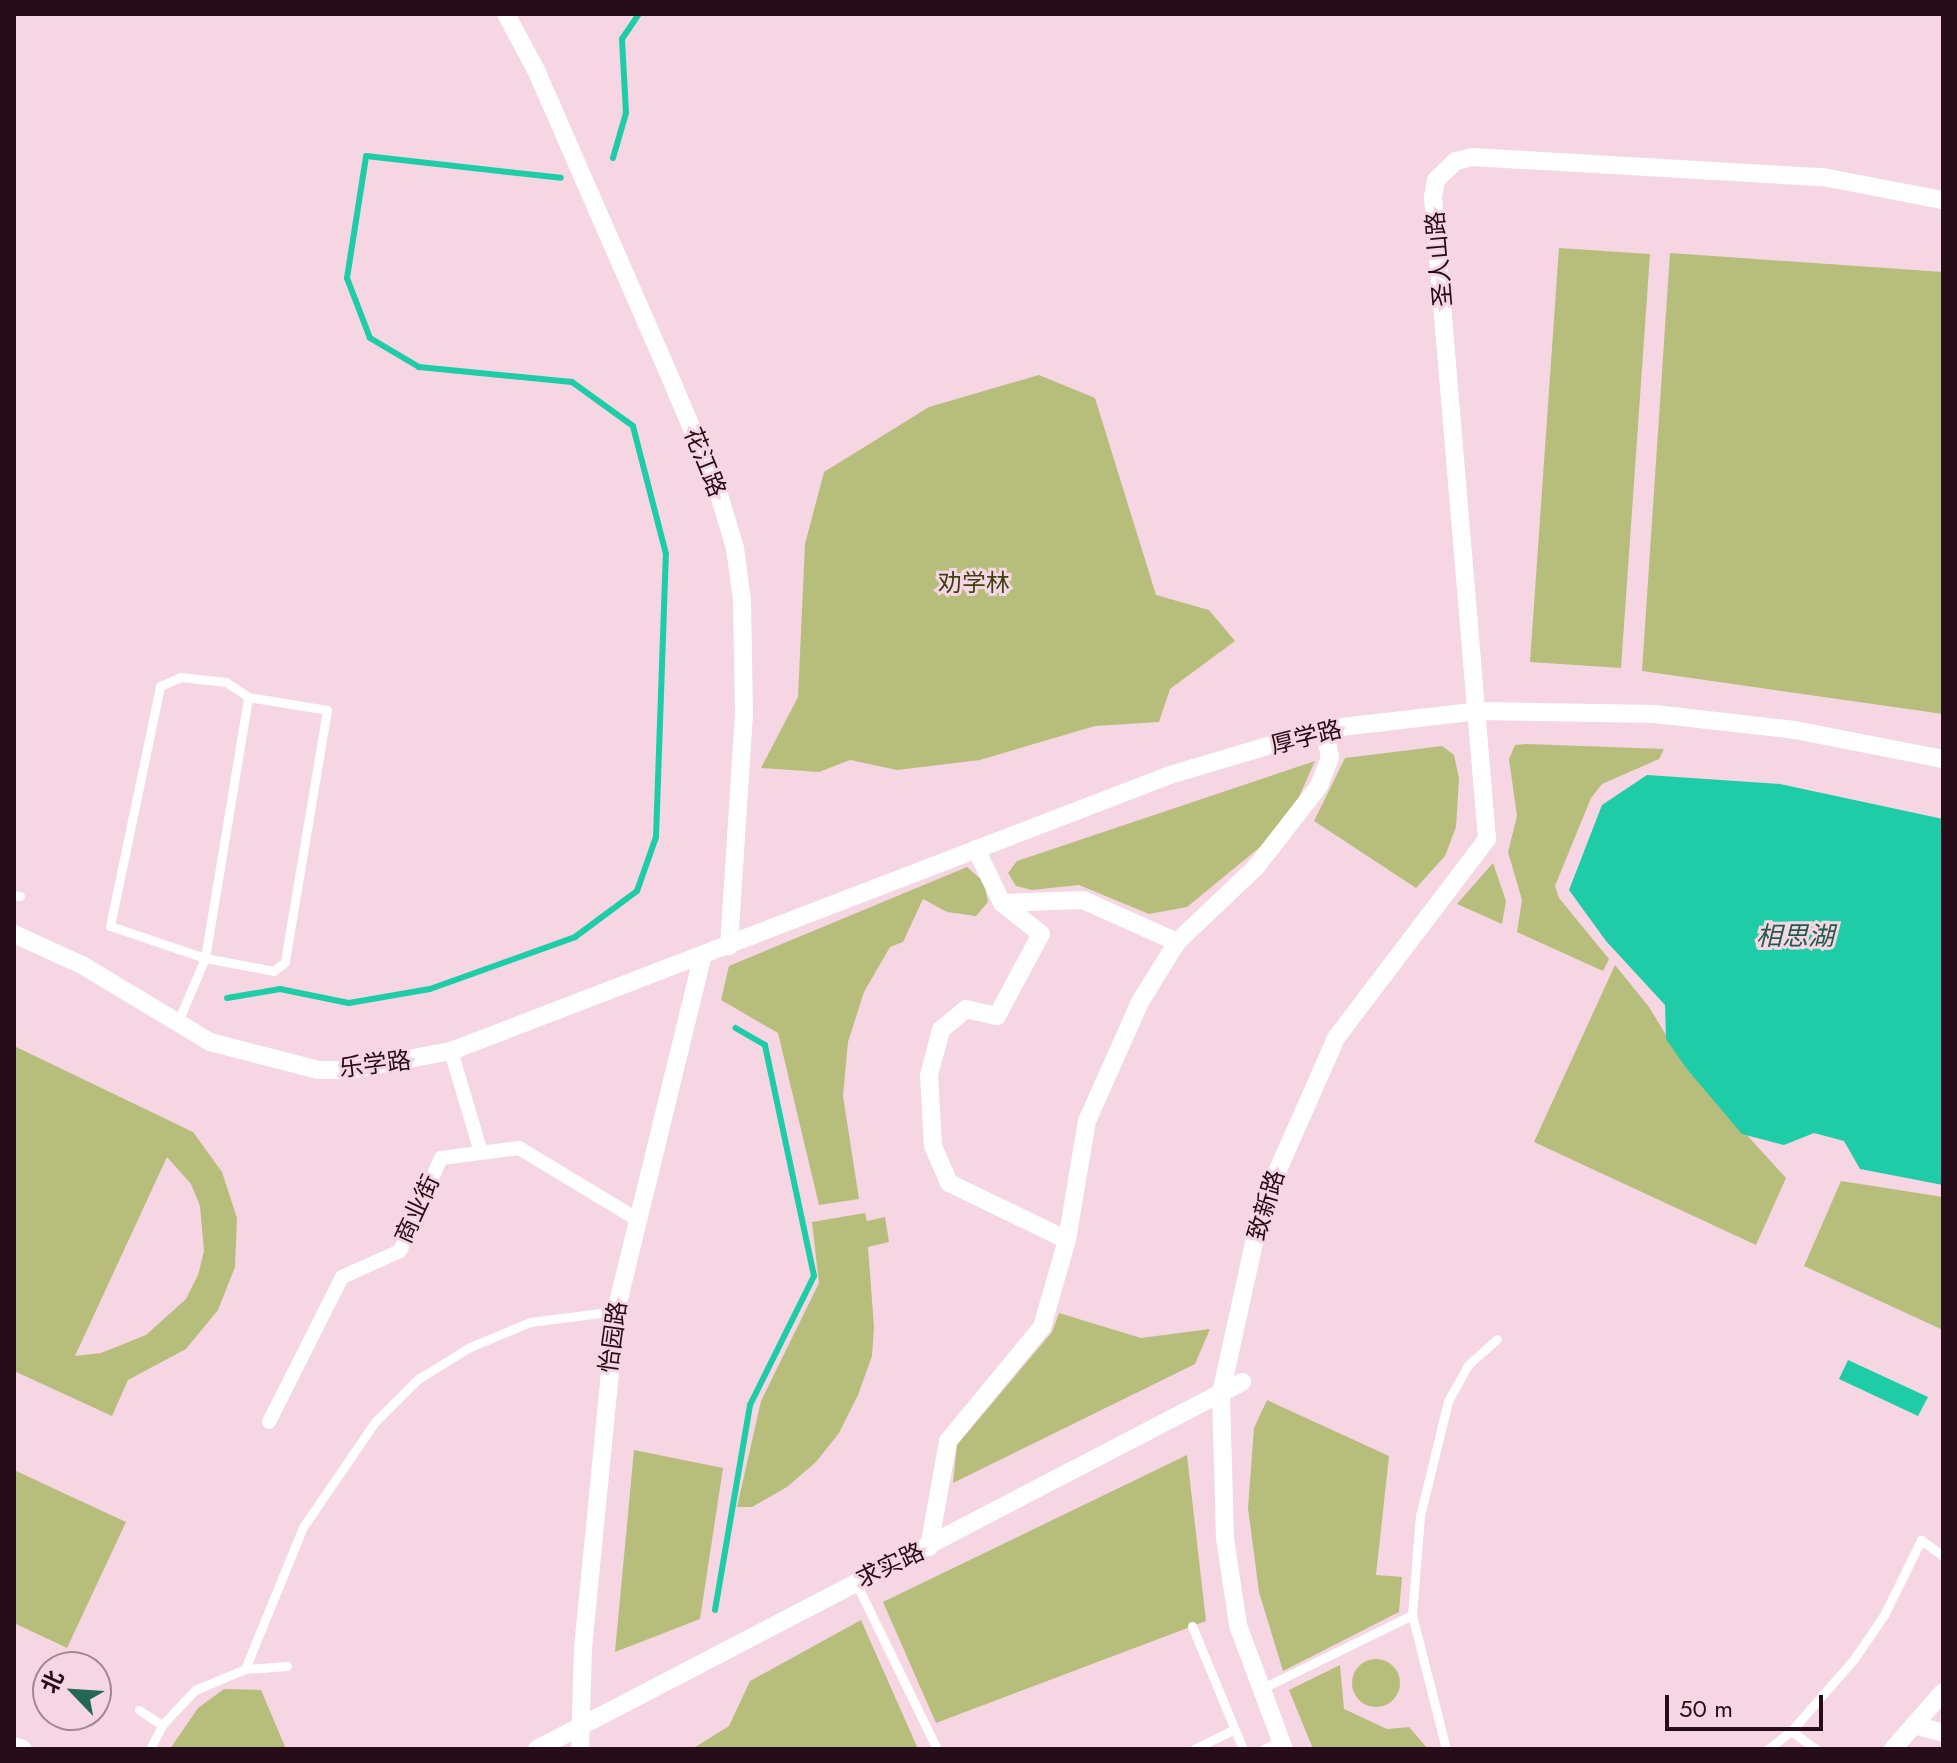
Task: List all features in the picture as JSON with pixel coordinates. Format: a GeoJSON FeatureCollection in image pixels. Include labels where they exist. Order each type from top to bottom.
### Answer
{"type":"FeatureCollection","features":[{"type":"Feature","properties":{"kind":"street","name":"花江路"},"geometry":{"type":"LineString","coordinates":[[506,14],[536,70],[673,384],[717,488],[735,548],[742,600],[744,714],[729,947]]}},
{"type":"Feature","properties":{"kind":"street","name":"圣人山路"},"geometry":{"type":"LineString","coordinates":[[1479,711],[1433,197],[1444,169],[1472,157],[1656,166],[1823,177],[1943,200]]}},
{"type":"Feature","properties":{"kind":"street","name":"厚学路"},"geometry":{"type":"LineString","coordinates":[[702,957],[1170,775],[1324,729],[1479,711],[1655,714],[1795,730],[1943,759]]}},
{"type":"Feature","properties":{"kind":"street","name":"致新路"},"geometry":{"type":"LineString","coordinates":[[1276,1746],[1238,1625],[1227,1555],[1221,1393],[1262,1206],[1301,1110],[1336,1038],[1487,839],[1479,711]]}},
{"type":"Feature","properties":{"kind":"street"},"geometry":{"type":"LineString","coordinates":[[929,1547],[948,1441],[1042,1327],[1067,1240],[1087,1121],[1140,1002],[1177,942],[1256,867],[1298,817],[1330,757],[1324,729]]}},
{"type":"Feature","properties":{"kind":"street"},"geometry":{"type":"LineString","coordinates":[[976,849],[1002,903],[1041,934],[997,1016],[966,1009],[941,1030],[929,1075],[933,1146],[949,1183],[1067,1240]]}},
{"type":"Feature","properties":{"kind":"street"},"geometry":{"type":"LineString","coordinates":[[1002,903],[1083,900],[1177,942]]}},
{"type":"Feature","properties":{"kind":"street","name":"乐学路"},"geometry":{"type":"LineString","coordinates":[[14,934],[82,965],[210,1042],[318,1070],[380,1066],[451,1051],[702,957]]}},
{"type":"Feature","properties":{"kind":"street","name":"怡园路"},"geometry":{"type":"LineString","coordinates":[[580,1749],[578,1726],[616,1311],[635,1218],[702,957]]}},
{"type":"Feature","properties":{"kind":"street"},"geometry":{"type":"LineString","coordinates":[[451,1051],[481,1152]]}},
{"type":"Feature","properties":{"kind":"street","name":"商业街"},"geometry":{"type":"LineString","coordinates":[[269,1422],[342,1277],[400,1251],[441,1158],[519,1148],[635,1218]]}},
{"type":"Feature","properties":{"kind":"street","name":"求实路"},"geometry":{"type":"LineString","coordinates":[[537,1749],[1242,1382]]}},
{"type":"Feature","properties":{"kind":"street"},"geometry":{"type":"LineString","coordinates":[[1893,1749],[1943,1692]]}},
{"type":"Feature","properties":{"kind":"street"},"geometry":{"type":"LineString","coordinates":[[1914,1725],[1943,1733]]}},
{"type":"Feature","properties":{"kind":"street"},"geometry":{"type":"LineString","coordinates":[[14,1746],[23,1749]]}},
{"type":"Feature","properties":{"kind":"lane"},"geometry":{"type":"LineString","coordinates":[[181,677],[226,682],[248,697],[327,710],[285,962],[274,971],[205,958],[110,926],[160,686],[181,677]]}},
{"type":"Feature","properties":{"kind":"lane"},"geometry":{"type":"LineString","coordinates":[[177,1024],[205,958],[248,697]]}},
{"type":"Feature","properties":{"kind":"lane"},"geometry":{"type":"LineString","coordinates":[[245,1669],[303,1527],[375,1422],[418,1379],[470,1347],[530,1322],[616,1311]]}},
{"type":"Feature","properties":{"kind":"lane"},"geometry":{"type":"LineString","coordinates":[[1446,1749],[1412,1615],[1420,1516],[1434,1445],[1448,1401],[1468,1365],[1497,1339]]}},
{"type":"Feature","properties":{"kind":"lane"},"geometry":{"type":"LineString","coordinates":[[1768,1749],[1791,1731],[1854,1659],[1884,1615],[1921,1540],[1943,1556]]}},
{"type":"Feature","properties":{"kind":"lane"},"geometry":{"type":"LineString","coordinates":[[855,1581],[937,1749]]}},
{"type":"Feature","properties":{"kind":"lane"},"geometry":{"type":"LineString","coordinates":[[1258,1690],[1412,1615]]}},
{"type":"Feature","properties":{"kind":"lane"},"geometry":{"type":"LineString","coordinates":[[1192,1626],[1243,1749]]}},
{"type":"Feature","properties":{"kind":"lane"},"geometry":{"type":"LineString","coordinates":[[150,1749],[162,1725],[195,1690],[245,1669],[287,1666]]}},
{"type":"Feature","properties":{"kind":"lane"},"geometry":{"type":"LineString","coordinates":[[139,1710],[162,1725]]}},
{"type":"Feature","properties":{"kind":"lane"},"geometry":{"type":"LineString","coordinates":[[1194,1749],[1233,1730]]}},
{"type":"Feature","properties":{"kind":"lane"},"geometry":{"type":"LineString","coordinates":[[1791,1731],[1816,1749]]}},
{"type":"Feature","properties":{"kind":"green space"},"geometry":{"type":"Polygon","coordinates":[[[1559,248],[1650,254],[1621,668],[1530,662],[1559,248]]]}},
{"type":"Feature","properties":{"kind":"green space"},"geometry":{"type":"Polygon","coordinates":[[[1670,253],[1943,272],[1943,714],[1642,671],[1670,253]]]}},
{"type":"Feature","properties":{"kind":"green space","name":"劝学林"},"geometry":{"type":"Polygon","coordinates":[[[1039,375],[1095,398],[1156,595],[1209,610],[1235,641],[1170,689],[1159,722],[1095,726],[980,760],[897,770],[850,760],[819,772],[761,768],[798,697],[805,544],[824,472],[929,407],[1039,375]]]}},
{"type":"Feature","properties":{"kind":"green space"},"geometry":{"type":"Polygon","coordinates":[[[1515,745],[1664,749],[1659,759],[1602,784],[1591,798],[1555,886],[1559,898],[1609,959],[1603,971],[1517,932],[1522,900],[1508,852],[1517,816],[1509,759],[1515,745]]]}},
{"type":"Feature","properties":{"kind":"green space"},"geometry":{"type":"Polygon","coordinates":[[[1442,746],[1454,755],[1459,778],[1456,827],[1445,856],[1416,888],[1314,821],[1345,758],[1442,746]]]}},
{"type":"Feature","properties":{"kind":"green space"},"geometry":{"type":"Polygon","coordinates":[[[1315,761],[1298,799],[1265,843],[1187,907],[1149,914],[1079,885],[1032,890],[1016,886],[1008,873],[1017,861],[1315,761]]]}},
{"type":"Feature","properties":{"kind":"green space"},"geometry":{"type":"Polygon","coordinates":[[[1493,863],[1506,901],[1502,924],[1457,904],[1493,863]]]}},
{"type":"Feature","properties":{"kind":"green space"},"geometry":{"type":"Polygon","coordinates":[[[967,867],[984,882],[988,902],[976,916],[947,912],[923,899],[903,942],[890,947],[864,992],[848,1042],[843,1096],[859,1199],[819,1205],[778,1033],[721,1000],[729,966],[967,867]]]}},
{"type":"Feature","properties":{"kind":"green space"},"geometry":{"type":"Polygon","coordinates":[[[1615,965],[1649,1007],[1686,1068],[1786,1178],[1756,1245],[1534,1142],[1615,965]]]}},
{"type":"Feature","properties":{"kind":"green space"},"geometry":{"type":"Polygon","coordinates":[[[14,1046],[193,1132],[222,1172],[237,1218],[235,1267],[218,1310],[186,1349],[128,1380],[112,1416],[14,1371],[14,1046]],[[167,1157],[75,1356],[101,1353],[146,1335],[186,1299],[198,1275],[204,1251],[200,1206],[191,1184],[167,1157]]]}},
{"type":"Feature","properties":{"kind":"green space"},"geometry":{"type":"Polygon","coordinates":[[[1841,1181],[1943,1197],[1943,1330],[1804,1266],[1841,1181]]]}},
{"type":"Feature","properties":{"kind":"green space"},"geometry":{"type":"Polygon","coordinates":[[[865,1213],[867,1221],[885,1217],[889,1242],[868,1247],[874,1327],[872,1356],[858,1395],[839,1433],[816,1462],[787,1487],[752,1507],[737,1507],[761,1401],[819,1283],[812,1222],[865,1213]]]}},
{"type":"Feature","properties":{"kind":"green space"},"geometry":{"type":"Polygon","coordinates":[[[1059,1313],[1141,1338],[1210,1329],[1195,1364],[953,1483],[957,1445],[1052,1332],[1059,1313]]]}},
{"type":"Feature","properties":{"kind":"green space"},"geometry":{"type":"Polygon","coordinates":[[[1267,1400],[1389,1456],[1376,1575],[1402,1577],[1399,1612],[1283,1671],[1259,1592],[1248,1508],[1254,1428],[1267,1400]]]}},
{"type":"Feature","properties":{"kind":"green space"},"geometry":{"type":"Polygon","coordinates":[[[634,1450],[723,1468],[700,1619],[615,1652],[634,1450]]]}},
{"type":"Feature","properties":{"kind":"green space"},"geometry":{"type":"Polygon","coordinates":[[[1187,1455],[1206,1621],[936,1723],[883,1602],[1187,1455]]]}},
{"type":"Feature","properties":{"kind":"green space"},"geometry":{"type":"Polygon","coordinates":[[[14,1470],[126,1522],[67,1648],[14,1623],[14,1470]]]}},
{"type":"Feature","properties":{"kind":"green space"},"geometry":{"type":"Polygon","coordinates":[[[861,1620],[918,1749],[692,1749],[729,1726],[750,1681],[861,1620]]]}},
{"type":"Feature","properties":{"kind":"green space"},"geometry":{"type":"Polygon","coordinates":[[[1376,1659],[1393,1666],[1400,1683],[1393,1700],[1376,1707],[1359,1700],[1352,1683],[1359,1666],[1376,1659]]]}},
{"type":"Feature","properties":{"kind":"green space"},"geometry":{"type":"Polygon","coordinates":[[[1340,1665],[1344,1709],[1387,1729],[1409,1727],[1428,1749],[1313,1749],[1289,1690],[1340,1665]]]}},
{"type":"Feature","properties":{"kind":"green space"},"geometry":{"type":"Polygon","coordinates":[[[224,1689],[261,1690],[286,1749],[170,1749],[198,1708],[224,1689]]]}},
{"type":"Feature","properties":{"kind":"water","name":"相思湖"},"geometry":{"type":"Polygon","coordinates":[[[1647,775],[1780,784],[1943,819],[1943,1185],[1860,1169],[1844,1141],[1814,1133],[1784,1145],[1742,1134],[1686,1068],[1666,1039],[1665,1005],[1606,941],[1569,890],[1602,805],[1647,775]]]}},
{"type":"Feature","properties":{"kind":"water"},"geometry":{"type":"Polygon","coordinates":[[[1848,1360],[1928,1397],[1918,1416],[1839,1379],[1848,1360]]]}},
{"type":"Feature","properties":{"kind":"waterway"},"geometry":{"type":"LineString","coordinates":[[613,158],[626,113],[622,39],[639,14]]}},
{"type":"Feature","properties":{"kind":"waterway"},"geometry":{"type":"LineString","coordinates":[[227,998],[280,989],[349,1003],[430,989],[575,937],[637,891],[656,837],[666,554],[633,426],[572,382],[419,367],[370,338],[347,278],[366,156],[561,178]]}},
{"type":"Feature","properties":{"kind":"waterway"},"geometry":{"type":"LineString","coordinates":[[715,1610],[750,1405],[814,1276],[765,1045],[735,1028]]}}]}
